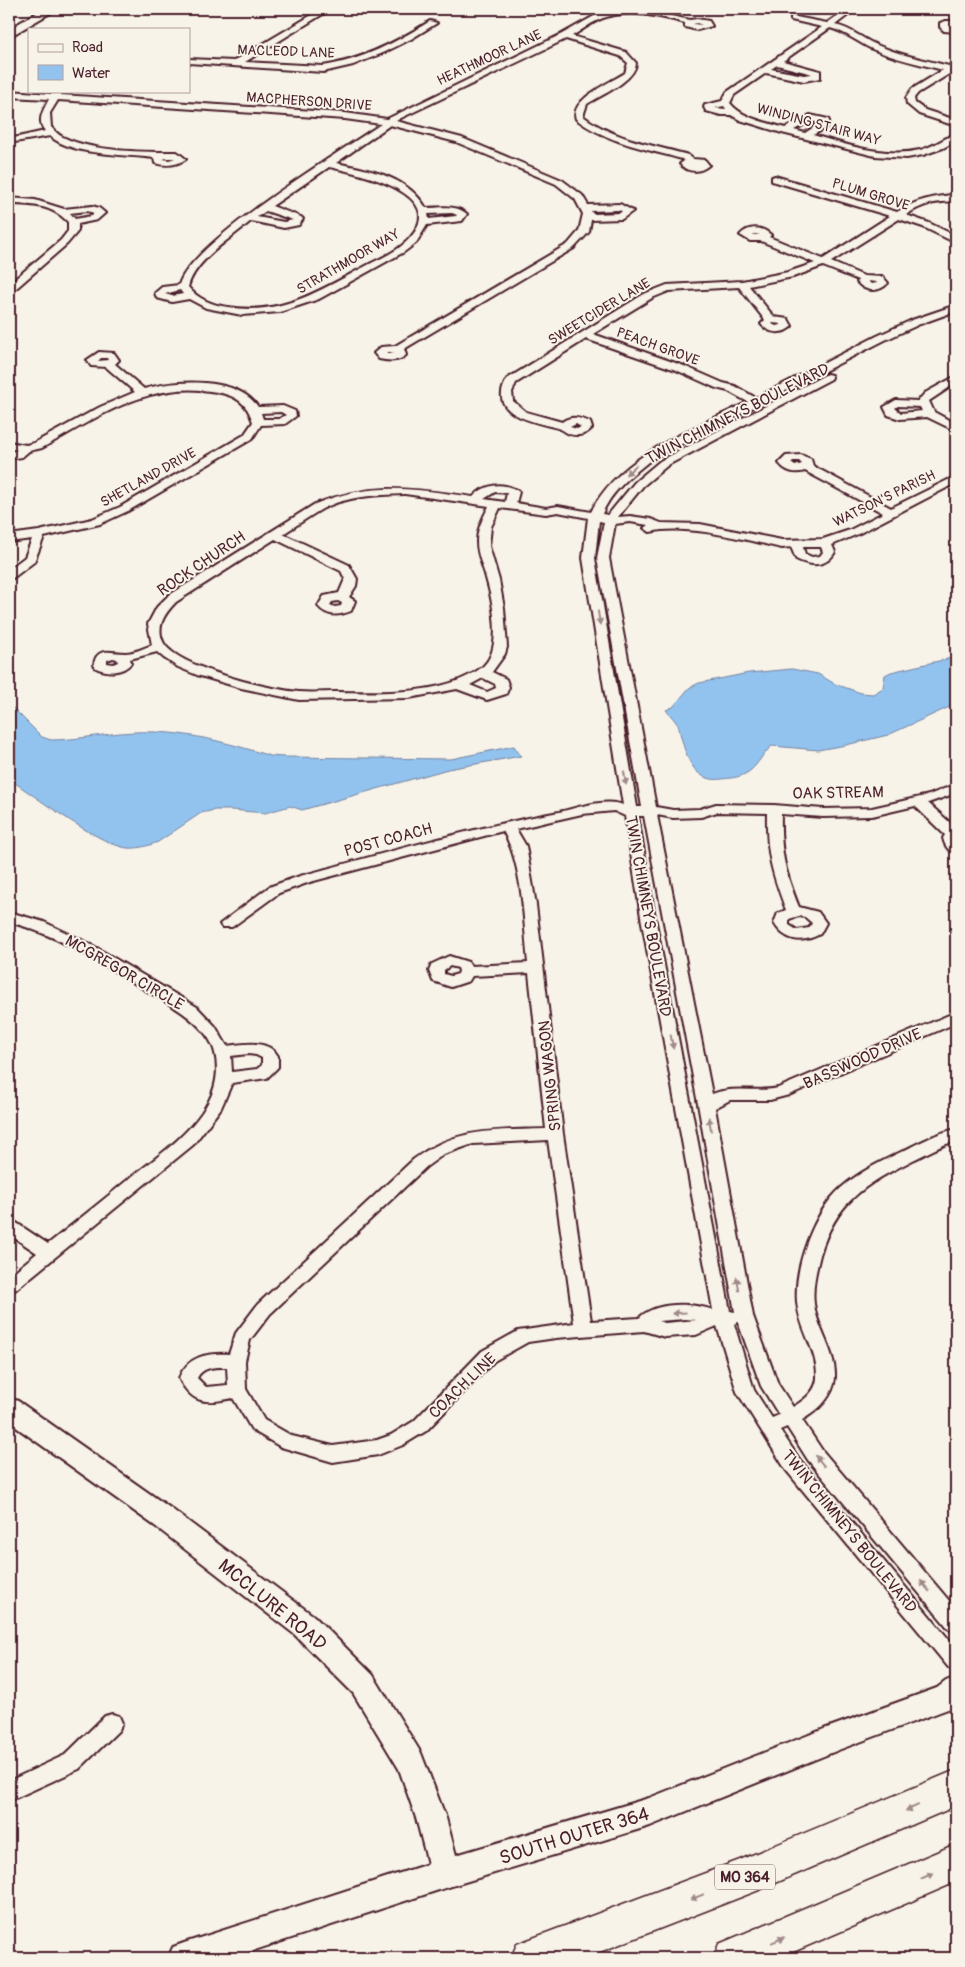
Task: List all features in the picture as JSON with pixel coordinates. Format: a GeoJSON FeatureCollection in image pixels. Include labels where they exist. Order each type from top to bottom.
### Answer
{"type":"FeatureCollection","features":[{"type":"Feature","properties":{"kind":"highway","name":"MO 364"},"geometry":{"type":"LineString","coordinates":[[531,1958],[692,1899],[857,1832],[956,1788]]}},
{"type":"Feature","properties":{"kind":"highway"},"geometry":{"type":"LineString","coordinates":[[733,1958],[956,1863]]}},
{"type":"Feature","properties":{"kind":"street"},"geometry":{"type":"LineString","coordinates":[[9,34],[51,9]]}},
{"type":"Feature","properties":{"kind":"street"},"geometry":{"type":"LineString","coordinates":[[235,64],[327,9]]}},
{"type":"Feature","properties":{"kind":"street","name":"WINDING STAIR WAY"},"geometry":{"type":"LineString","coordinates":[[726,103],[730,94],[852,9]]}},
{"type":"Feature","properties":{"kind":"street","name":"HEATHMOOR LANE"},"geometry":{"type":"LineString","coordinates":[[388,122],[565,36],[599,17],[618,12],[643,12],[690,22]]}},
{"type":"Feature","properties":{"kind":"street"},"geometry":{"type":"LineString","coordinates":[[794,18],[828,25],[849,32],[872,46],[894,55],[954,67]]}},
{"type":"Feature","properties":{"kind":"street","name":"MACLEOD LANE"},"geometry":{"type":"LineString","coordinates":[[190,61],[323,69],[340,67],[358,61],[433,23]]}},
{"type":"Feature","properties":{"kind":"street"},"geometry":{"type":"LineString","coordinates":[[956,23],[948,23],[943,26],[947,29],[956,30]]}},
{"type":"Feature","properties":{"kind":"street"},"geometry":{"type":"LineString","coordinates":[[565,36],[623,54],[631,58],[633,64],[633,70],[628,75],[584,103],[575,112],[579,117],[590,127],[685,156],[692,161]]}},
{"type":"Feature","properties":{"kind":"street"},"geometry":{"type":"LineString","coordinates":[[763,70],[804,78],[817,76],[817,73],[812,71],[776,62]]}},
{"type":"Feature","properties":{"kind":"street"},"geometry":{"type":"LineString","coordinates":[[954,67],[915,91],[910,98],[911,104],[922,112],[956,123]]}},
{"type":"Feature","properties":{"kind":"street","name":"MACPHERSON DRIVE"},"geometry":{"type":"LineString","coordinates":[[9,94],[56,94],[345,116],[388,122],[430,131],[459,140],[559,182],[580,197],[586,212],[584,232],[571,246],[397,349]]}},
{"type":"Feature","properties":{"kind":"street"},"geometry":{"type":"LineString","coordinates":[[56,94],[44,116],[45,127],[50,133],[66,143],[84,148],[160,156]]}},
{"type":"Feature","properties":{"kind":"street","name":"WINDING STAIR WAY"},"geometry":{"type":"LineString","coordinates":[[726,103],[708,107],[709,110],[733,112]]}},
{"type":"Feature","properties":{"kind":"street","name":"WINDING STAIR WAY"},"geometry":{"type":"LineString","coordinates":[[726,103],[733,112],[743,118],[862,152],[901,156],[936,149],[956,138]]}},
{"type":"Feature","properties":{"kind":"street"},"geometry":{"type":"LineString","coordinates":[[785,131],[810,118],[825,121],[823,126],[806,136]]}},
{"type":"Feature","properties":{"kind":"street"},"geometry":{"type":"LineString","coordinates":[[190,296],[184,287],[186,276],[198,262],[249,218],[388,122]]}},
{"type":"Feature","properties":{"kind":"street"},"geometry":{"type":"LineString","coordinates":[[10,142],[50,133]]}},
{"type":"Feature","properties":{"kind":"street","name":"STRATHMOOR WAY"},"geometry":{"type":"LineString","coordinates":[[184,287],[166,289],[160,293],[161,296],[172,299],[190,296],[201,303],[236,312],[275,311],[306,302],[398,251],[416,237],[423,226],[423,216],[410,193],[399,185],[378,176],[328,164]]}},
{"type":"Feature","properties":{"kind":"street","name":"PLUM GROVE"},"geometry":{"type":"LineString","coordinates":[[775,179],[897,215],[926,225],[956,240]]}},
{"type":"Feature","properties":{"kind":"street","name":"SWEETCIDER LANE"},"geometry":{"type":"LineString","coordinates":[[564,426],[536,421],[514,409],[507,399],[506,388],[513,378],[661,290],[681,287],[742,284],[790,275],[823,263],[916,204],[925,201],[956,198]]}},
{"type":"Feature","properties":{"kind":"street"},"geometry":{"type":"LineString","coordinates":[[9,201],[49,206],[62,212],[73,222],[73,231],[64,242],[9,289]]}},
{"type":"Feature","properties":{"kind":"street"},"geometry":{"type":"LineString","coordinates":[[249,218],[284,226],[296,223],[298,219],[292,215],[264,207]]}},
{"type":"Feature","properties":{"kind":"street"},"geometry":{"type":"LineString","coordinates":[[62,212],[93,208],[100,213],[94,218],[73,222]]}},
{"type":"Feature","properties":{"kind":"street"},"geometry":{"type":"LineString","coordinates":[[762,238],[864,279]]}},
{"type":"Feature","properties":{"kind":"street"},"geometry":{"type":"LineString","coordinates":[[742,284],[771,320]]}},
{"type":"Feature","properties":{"kind":"street","name":"TWIN CHIMNEYS BOULEVARD"},"geometry":{"type":"LineString","coordinates":[[956,308],[916,322],[881,338],[759,404],[664,463],[639,484],[615,520],[603,558],[654,811],[708,1103],[744,1316],[770,1386],[816,1455],[956,1623]]}},
{"type":"Feature","properties":{"kind":"street","name":"TWIN CHIMNEYS BOULEVARD"},"geometry":{"type":"LineString","coordinates":[[956,317],[927,327],[648,457],[634,467],[614,488],[592,517],[589,558],[627,812],[684,1105],[719,1319],[746,1392],[793,1465],[956,1662]]}},
{"type":"Feature","properties":{"kind":"street","name":"PEACH GROVE"},"geometry":{"type":"LineString","coordinates":[[585,335],[680,368],[720,386],[724,391],[742,400],[759,404]]}},
{"type":"Feature","properties":{"kind":"street"},"geometry":{"type":"LineString","coordinates":[[109,364],[141,392]]}},
{"type":"Feature","properties":{"kind":"street"},"geometry":{"type":"LineString","coordinates":[[924,404],[929,395],[956,379]]}},
{"type":"Feature","properties":{"kind":"street","name":"SHETLAND DRIVE"},"geometry":{"type":"LineString","coordinates":[[9,456],[21,454],[24,449],[38,446],[141,392],[169,386],[197,385],[220,388],[241,395],[250,402],[257,416],[248,437],[124,510],[96,522],[39,535],[9,538]]}},
{"type":"Feature","properties":{"kind":"street"},"geometry":{"type":"LineString","coordinates":[[924,404],[896,403],[889,407],[892,413],[900,416],[930,414]]}},
{"type":"Feature","properties":{"kind":"street"},"geometry":{"type":"LineString","coordinates":[[924,404],[930,414],[956,428]]}},
{"type":"Feature","properties":{"kind":"street"},"geometry":{"type":"LineString","coordinates":[[9,446],[20,446],[24,449]]}},
{"type":"Feature","properties":{"kind":"street"},"geometry":{"type":"LineString","coordinates":[[806,468],[892,513]]}},
{"type":"Feature","properties":{"kind":"street","name":"WATSON'S PARISH"},"geometry":{"type":"LineString","coordinates":[[592,517],[615,520],[625,525],[641,528],[658,526],[700,528],[782,544],[825,543],[854,532],[956,479]]}},
{"type":"Feature","properties":{"kind":"street"},"geometry":{"type":"LineString","coordinates":[[476,502],[481,495],[490,489],[501,488],[513,492],[510,506]]}},
{"type":"Feature","properties":{"kind":"street","name":"ROCK CHURCH"},"geometry":{"type":"LineString","coordinates":[[160,647],[154,624],[161,610],[172,599],[318,506],[340,498],[372,492],[405,492],[546,511],[553,516],[583,519],[592,517]]}},
{"type":"Feature","properties":{"kind":"street"},"geometry":{"type":"LineString","coordinates":[[125,658],[160,647],[180,663],[196,670],[299,696],[433,692],[459,685],[490,668],[500,650],[493,579],[481,536],[496,504]]}},
{"type":"Feature","properties":{"kind":"street"},"geometry":{"type":"LineString","coordinates":[[273,534],[345,568],[350,573],[352,580],[342,598]]}},
{"type":"Feature","properties":{"kind":"street"},"geometry":{"type":"LineString","coordinates":[[9,575],[30,559],[39,535]]}},
{"type":"Feature","properties":{"kind":"street","name":"WATSON'S PARISH"},"geometry":{"type":"LineString","coordinates":[[796,544],[800,556],[812,561],[821,561],[827,557],[829,552],[825,543]]}},
{"type":"Feature","properties":{"kind":"street"},"geometry":{"type":"LineString","coordinates":[[459,685],[487,696],[501,692],[503,688],[501,682],[483,673]]}},
{"type":"Feature","properties":{"kind":"street","name":"OAK STREAM"},"geometry":{"type":"LineString","coordinates":[[627,812],[701,813],[716,808],[774,809],[822,813],[872,812],[918,802],[956,788]]}},
{"type":"Feature","properties":{"kind":"street"},"geometry":{"type":"LineString","coordinates":[[918,802],[955,833],[950,842],[956,849]]}},
{"type":"Feature","properties":{"kind":"street"},"geometry":{"type":"LineString","coordinates":[[774,809],[773,842],[781,879],[794,911]]}},
{"type":"Feature","properties":{"kind":"street","name":"POST COACH"},"geometry":{"type":"LineString","coordinates":[[227,924],[274,890],[305,879],[507,826],[569,814],[584,818],[621,816],[627,812]]}},
{"type":"Feature","properties":{"kind":"street","name":"SPRING WAGON"},"geometry":{"type":"LineString","coordinates":[[507,826],[519,846],[537,968],[555,1134],[584,1330]]}},
{"type":"Feature","properties":{"kind":"street","name":"MCGREGOR CIRCLE"},"geometry":{"type":"LineString","coordinates":[[9,917],[39,925],[85,947],[192,1011],[210,1030],[223,1052],[225,1078],[214,1104],[202,1123],[187,1140],[9,1285]]}},
{"type":"Feature","properties":{"kind":"street"},"geometry":{"type":"LineString","coordinates":[[467,971],[537,968]]}},
{"type":"Feature","properties":{"kind":"street","name":"BASSWOOD DRIVE"},"geometry":{"type":"LineString","coordinates":[[684,1105],[708,1103],[723,1106],[762,1100],[767,1096],[793,1088],[956,1017]]}},
{"type":"Feature","properties":{"kind":"street"},"geometry":{"type":"LineString","coordinates":[[223,1052],[257,1049],[264,1051],[270,1056],[270,1067],[261,1074],[225,1078]]}},
{"type":"Feature","properties":{"kind":"street","name":"COACH LINE"},"geometry":{"type":"LineString","coordinates":[[555,1134],[472,1138],[451,1144],[420,1163],[264,1309],[242,1338],[236,1361],[238,1390],[258,1425],[288,1442],[333,1454],[378,1447],[397,1440],[420,1426],[488,1356],[524,1336],[556,1331],[644,1324],[665,1330],[701,1327],[719,1319],[744,1316]]}},
{"type":"Feature","properties":{"kind":"street"},"geometry":{"type":"LineString","coordinates":[[769,1427],[813,1403],[821,1394],[826,1383],[827,1371],[813,1336],[805,1302],[809,1263],[826,1221],[840,1199],[870,1175],[922,1149],[956,1135]]}},
{"type":"Feature","properties":{"kind":"street"},"geometry":{"type":"LineString","coordinates":[[9,1226],[48,1252]]}},
{"type":"Feature","properties":{"kind":"street"},"geometry":{"type":"LineString","coordinates":[[236,1361],[205,1361],[191,1369],[188,1378],[191,1387],[199,1393],[208,1394],[238,1390]]}},
{"type":"Feature","properties":{"kind":"street","name":"MCCLURE ROAD"},"geometry":{"type":"LineString","coordinates":[[9,1408],[164,1518],[304,1624],[363,1684],[411,1763],[431,1818],[445,1873]]}},
{"type":"Feature","properties":{"kind":"street","name":"SOUTH OUTER 364"},"geometry":{"type":"LineString","coordinates":[[184,1958],[445,1873],[650,1812],[834,1738],[947,1697],[956,1690]]}},
{"type":"Feature","properties":{"kind":"street"},"geometry":{"type":"LineString","coordinates":[[9,1791],[72,1762],[112,1723]]}},
{"type":"Feature","properties":{"kind":"water"},"geometry":{"type":"Polygon","coordinates":[[[956,657],[956,704],[888,735],[846,745],[818,750],[772,746],[749,771],[734,778],[706,778],[694,769],[687,756],[678,725],[666,710],[673,707],[689,688],[699,683],[749,673],[792,669],[818,674],[835,684],[861,693],[873,694],[883,688],[885,675],[891,672],[956,657]]]}},
{"type":"Feature","properties":{"kind":"water"},"geometry":{"type":"Polygon","coordinates":[[[9,704],[42,737],[51,740],[152,732],[204,738],[270,756],[284,757],[451,759],[514,746],[521,756],[448,769],[302,810],[290,806],[265,813],[215,810],[201,813],[158,842],[142,847],[127,848],[115,845],[84,829],[9,779],[9,704]]]}}]}
